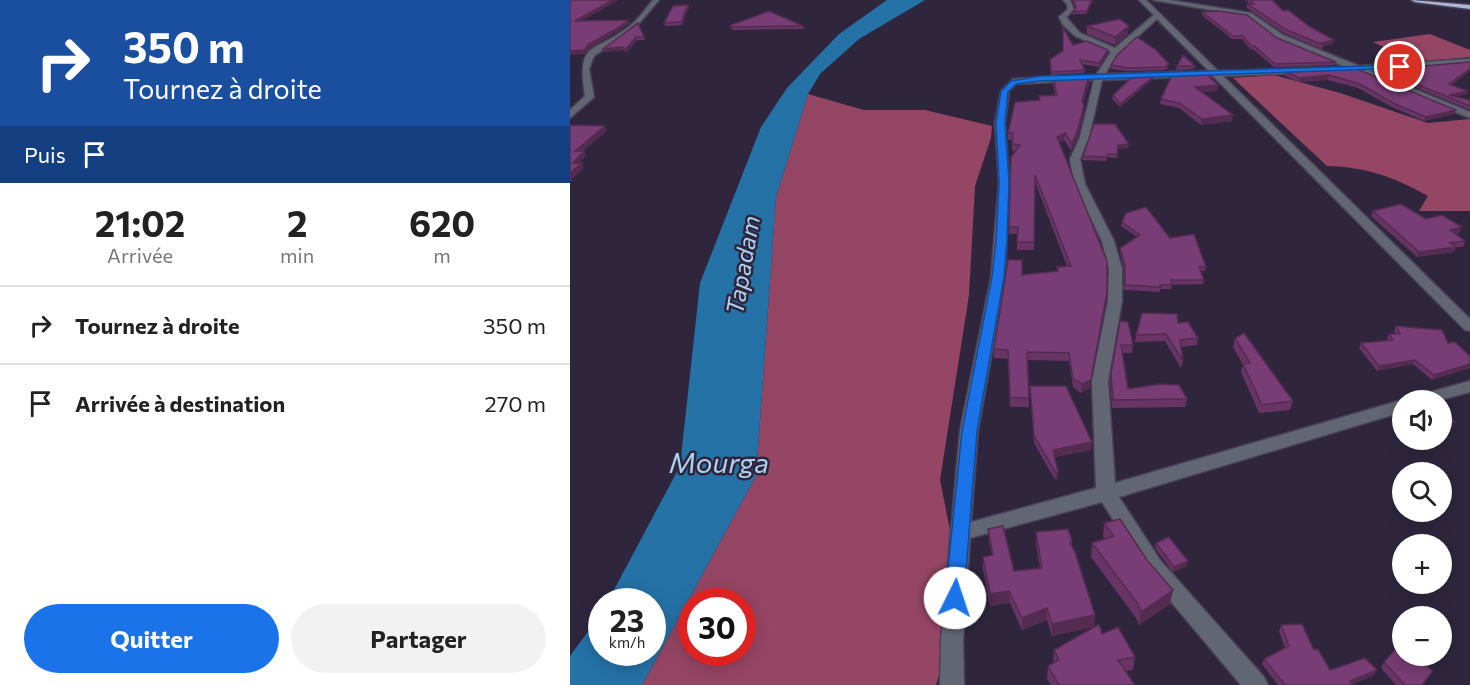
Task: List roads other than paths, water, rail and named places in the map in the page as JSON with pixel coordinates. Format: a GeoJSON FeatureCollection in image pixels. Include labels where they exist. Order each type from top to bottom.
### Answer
{"type":"FeatureCollection","features":[{"type":"Feature","properties":{"kind":"highway"},"geometry":{"type":"LineString","coordinates":[[1415,0],[1470,7]]}},
{"type":"Feature","properties":{"kind":"street"},"geometry":{"type":"LineString","coordinates":[[570,115],[590,97],[585,69],[590,55],[633,27],[656,0]]}},
{"type":"Feature","properties":{"kind":"street"},"geometry":{"type":"LineString","coordinates":[[1066,0],[1070,3],[1071,9],[1062,17],[1063,22],[1079,34],[1117,52]]}},
{"type":"Feature","properties":{"kind":"street"},"geometry":{"type":"LineString","coordinates":[[1142,0],[1470,327]]}},
{"type":"Feature","properties":{"kind":"street"},"geometry":{"type":"LineString","coordinates":[[1156,0],[1250,14],[1280,37],[1470,115]]}},
{"type":"Feature","properties":{"kind":"street"},"geometry":{"type":"LineString","coordinates":[[1157,16],[1104,67],[1088,119],[1085,142],[1076,159],[1080,185],[1108,242],[1115,267],[1116,286],[1112,327],[1100,381],[1106,493],[1153,566],[1256,685]]}},
{"type":"Feature","properties":{"kind":"street"},"geometry":{"type":"LineString","coordinates":[[952,685],[952,641],[969,431],[998,277],[1004,182],[1000,123],[1005,91],[1013,82],[1026,80],[1356,68],[1470,61]]}},
{"type":"Feature","properties":{"kind":"street"},"geometry":{"type":"LineString","coordinates":[[1452,391],[1470,386]]}},
{"type":"Feature","properties":{"kind":"street"},"geometry":{"type":"LineString","coordinates":[[960,533],[1106,493],[1392,409]]}},
{"type":"Feature","properties":{"kind":"water","name":"Mourga"},"geometry":{"type":"Polygon","coordinates":[[[887,0],[925,0],[859,39],[820,74],[808,94],[776,197],[756,476],[695,588],[678,588],[678,619],[666,641],[666,588],[615,588],[680,466],[700,283],[761,127],[787,88],[839,34],[887,0]]]}},
{"type":"Feature","properties":{"kind":"water","name":"Mourga"},"geometry":{"type":"Polygon","coordinates":[[[588,632],[588,666],[652,666],[642,685],[570,685],[570,656],[588,632]]]}},
{"type":"Feature","properties":{"kind":"water label","name":"Tapadam"},"geometry":{"type":"Point","coordinates":[742,265]}}]}
